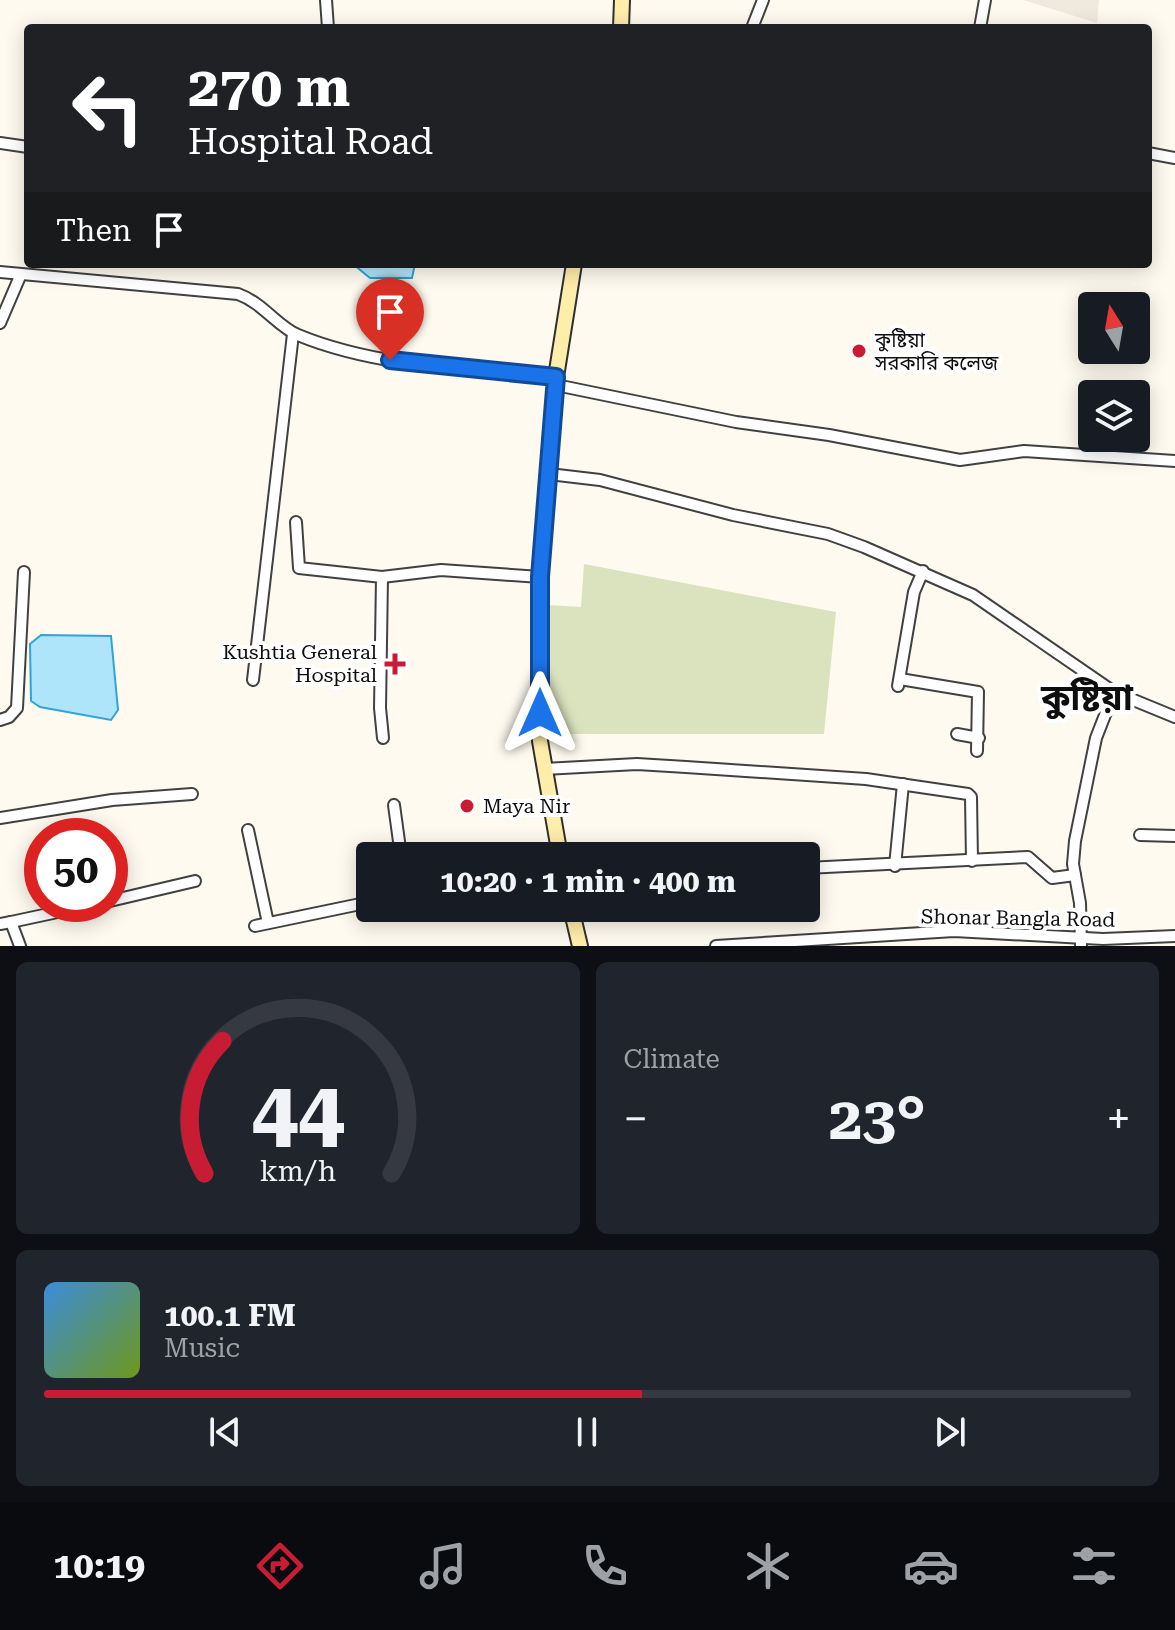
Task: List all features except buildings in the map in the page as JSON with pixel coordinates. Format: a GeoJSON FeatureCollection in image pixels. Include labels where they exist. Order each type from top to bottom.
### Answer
{"type":"FeatureCollection","features":[{"type":"Feature","properties":{"kind":"main road"},"geometry":{"type":"LineString","coordinates":[[621,24],[622,0]]}},
{"type":"Feature","properties":{"kind":"main road"},"geometry":{"type":"LineString","coordinates":[[557,842],[540,741],[540,577],[556,381],[573,268]]}},
{"type":"Feature","properties":{"kind":"main road"},"geometry":{"type":"LineString","coordinates":[[574,922],[580,946]]}},
{"type":"Feature","properties":{"kind":"street"},"geometry":{"type":"LineString","coordinates":[[326,0],[328,24]]}},
{"type":"Feature","properties":{"kind":"street"},"geometry":{"type":"LineString","coordinates":[[754,24],[763,0]]}},
{"type":"Feature","properties":{"kind":"street"},"geometry":{"type":"LineString","coordinates":[[981,24],[985,0]]}},
{"type":"Feature","properties":{"kind":"street"},"geometry":{"type":"LineString","coordinates":[[0,143],[24,146]]}},
{"type":"Feature","properties":{"kind":"street"},"geometry":{"type":"LineString","coordinates":[[1152,154],[1175,158]]}},
{"type":"Feature","properties":{"kind":"street"},"geometry":{"type":"LineString","coordinates":[[0,272],[238,294],[271,313],[293,334],[390,360],[556,381],[736,422],[960,460],[1024,451],[1175,461]]}},
{"type":"Feature","properties":{"kind":"street"},"geometry":{"type":"LineString","coordinates":[[0,323],[21,274]]}},
{"type":"Feature","properties":{"kind":"street"},"geometry":{"type":"LineString","coordinates":[[253,680],[293,334]]}},
{"type":"Feature","properties":{"kind":"street"},"geometry":{"type":"LineString","coordinates":[[549,474],[600,480],[733,515],[828,534],[923,571],[973,595],[1114,692],[1175,717]]}},
{"type":"Feature","properties":{"kind":"street"},"geometry":{"type":"LineString","coordinates":[[296,522],[299,568],[307,571],[382,577],[441,570],[540,577]]}},
{"type":"Feature","properties":{"kind":"street"},"geometry":{"type":"LineString","coordinates":[[923,571],[914,592],[899,682],[978,692],[977,751]]}},
{"type":"Feature","properties":{"kind":"street"},"geometry":{"type":"LineString","coordinates":[[0,720],[9,717],[17,708],[24,572]]}},
{"type":"Feature","properties":{"kind":"street"},"geometry":{"type":"LineString","coordinates":[[382,577],[380,708],[383,738]]}},
{"type":"Feature","properties":{"kind":"street"},"geometry":{"type":"LineString","coordinates":[[1080,941],[1080,903],[1073,864],[1083,789],[1096,738],[1114,692]]}},
{"type":"Feature","properties":{"kind":"street"},"geometry":{"type":"LineString","coordinates":[[957,734],[979,738]]}},
{"type":"Feature","properties":{"kind":"street"},"geometry":{"type":"LineString","coordinates":[[544,769],[637,764],[903,784],[971,797],[972,861]]}},
{"type":"Feature","properties":{"kind":"street"},"geometry":{"type":"LineString","coordinates":[[895,866],[903,784]]}},
{"type":"Feature","properties":{"kind":"street"},"geometry":{"type":"LineString","coordinates":[[0,818],[112,800],[192,794]]}},
{"type":"Feature","properties":{"kind":"street"},"geometry":{"type":"LineString","coordinates":[[394,805],[399,842]]}},
{"type":"Feature","properties":{"kind":"street"},"geometry":{"type":"LineString","coordinates":[[248,830],[268,923]]}},
{"type":"Feature","properties":{"kind":"street"},"geometry":{"type":"LineString","coordinates":[[1140,835],[1175,836]]}},
{"type":"Feature","properties":{"kind":"street"},"geometry":{"type":"LineString","coordinates":[[820,868],[1028,857],[1052,878],[1075,875]]}},
{"type":"Feature","properties":{"kind":"street"},"geometry":{"type":"LineString","coordinates":[[128,897],[195,881]]}},
{"type":"Feature","properties":{"kind":"street"},"geometry":{"type":"LineString","coordinates":[[255,926],[356,905]]}},
{"type":"Feature","properties":{"kind":"street"},"geometry":{"type":"LineString","coordinates":[[6,923],[20,946]]}},
{"type":"Feature","properties":{"kind":"street","name":"Shonar Bangla Road"},"geometry":{"type":"LineString","coordinates":[[716,946],[954,931],[1080,941],[1175,936]]}},
{"type":"Feature","properties":{"kind":"green space"},"geometry":{"type":"Polygon","coordinates":[[[584,564],[836,612],[824,734],[542,734],[548,605],[581,607],[584,564]]]}},
{"type":"Feature","properties":{"kind":"shaded area"},"geometry":{"type":"Polygon","coordinates":[[[1023,0],[1099,0],[1097,23],[1023,0]]]}},
{"type":"Feature","properties":{"kind":"water"},"geometry":{"type":"Polygon","coordinates":[[[358,268],[414,268],[412,278],[370,278],[358,268]]]}},
{"type":"Feature","properties":{"kind":"water"},"geometry":{"type":"Polygon","coordinates":[[[41,635],[111,636],[118,710],[111,720],[40,707],[31,701],[30,644],[41,635]]]}},
{"type":"Feature","properties":{"kind":"place","name":"কুষ্টিয়া সরকারি কলেজ"},"geometry":{"type":"Point","coordinates":[859,351]}},
{"type":"Feature","properties":{"kind":"place","name":"Kushtia General Hospital"},"geometry":{"type":"Point","coordinates":[395,664]}},
{"type":"Feature","properties":{"kind":"place","name":"Maya Nir"},"geometry":{"type":"Point","coordinates":[467,806]}},
{"type":"Feature","properties":{"kind":"district","name":"কুষ্টিয়া"},"geometry":{"type":"Point","coordinates":[1087,698]}},
{"type":"Feature","properties":{"kind":"route"},"geometry":{"type":"LineString","coordinates":[[390,360],[556,377],[540,577],[540,713]]}}]}
